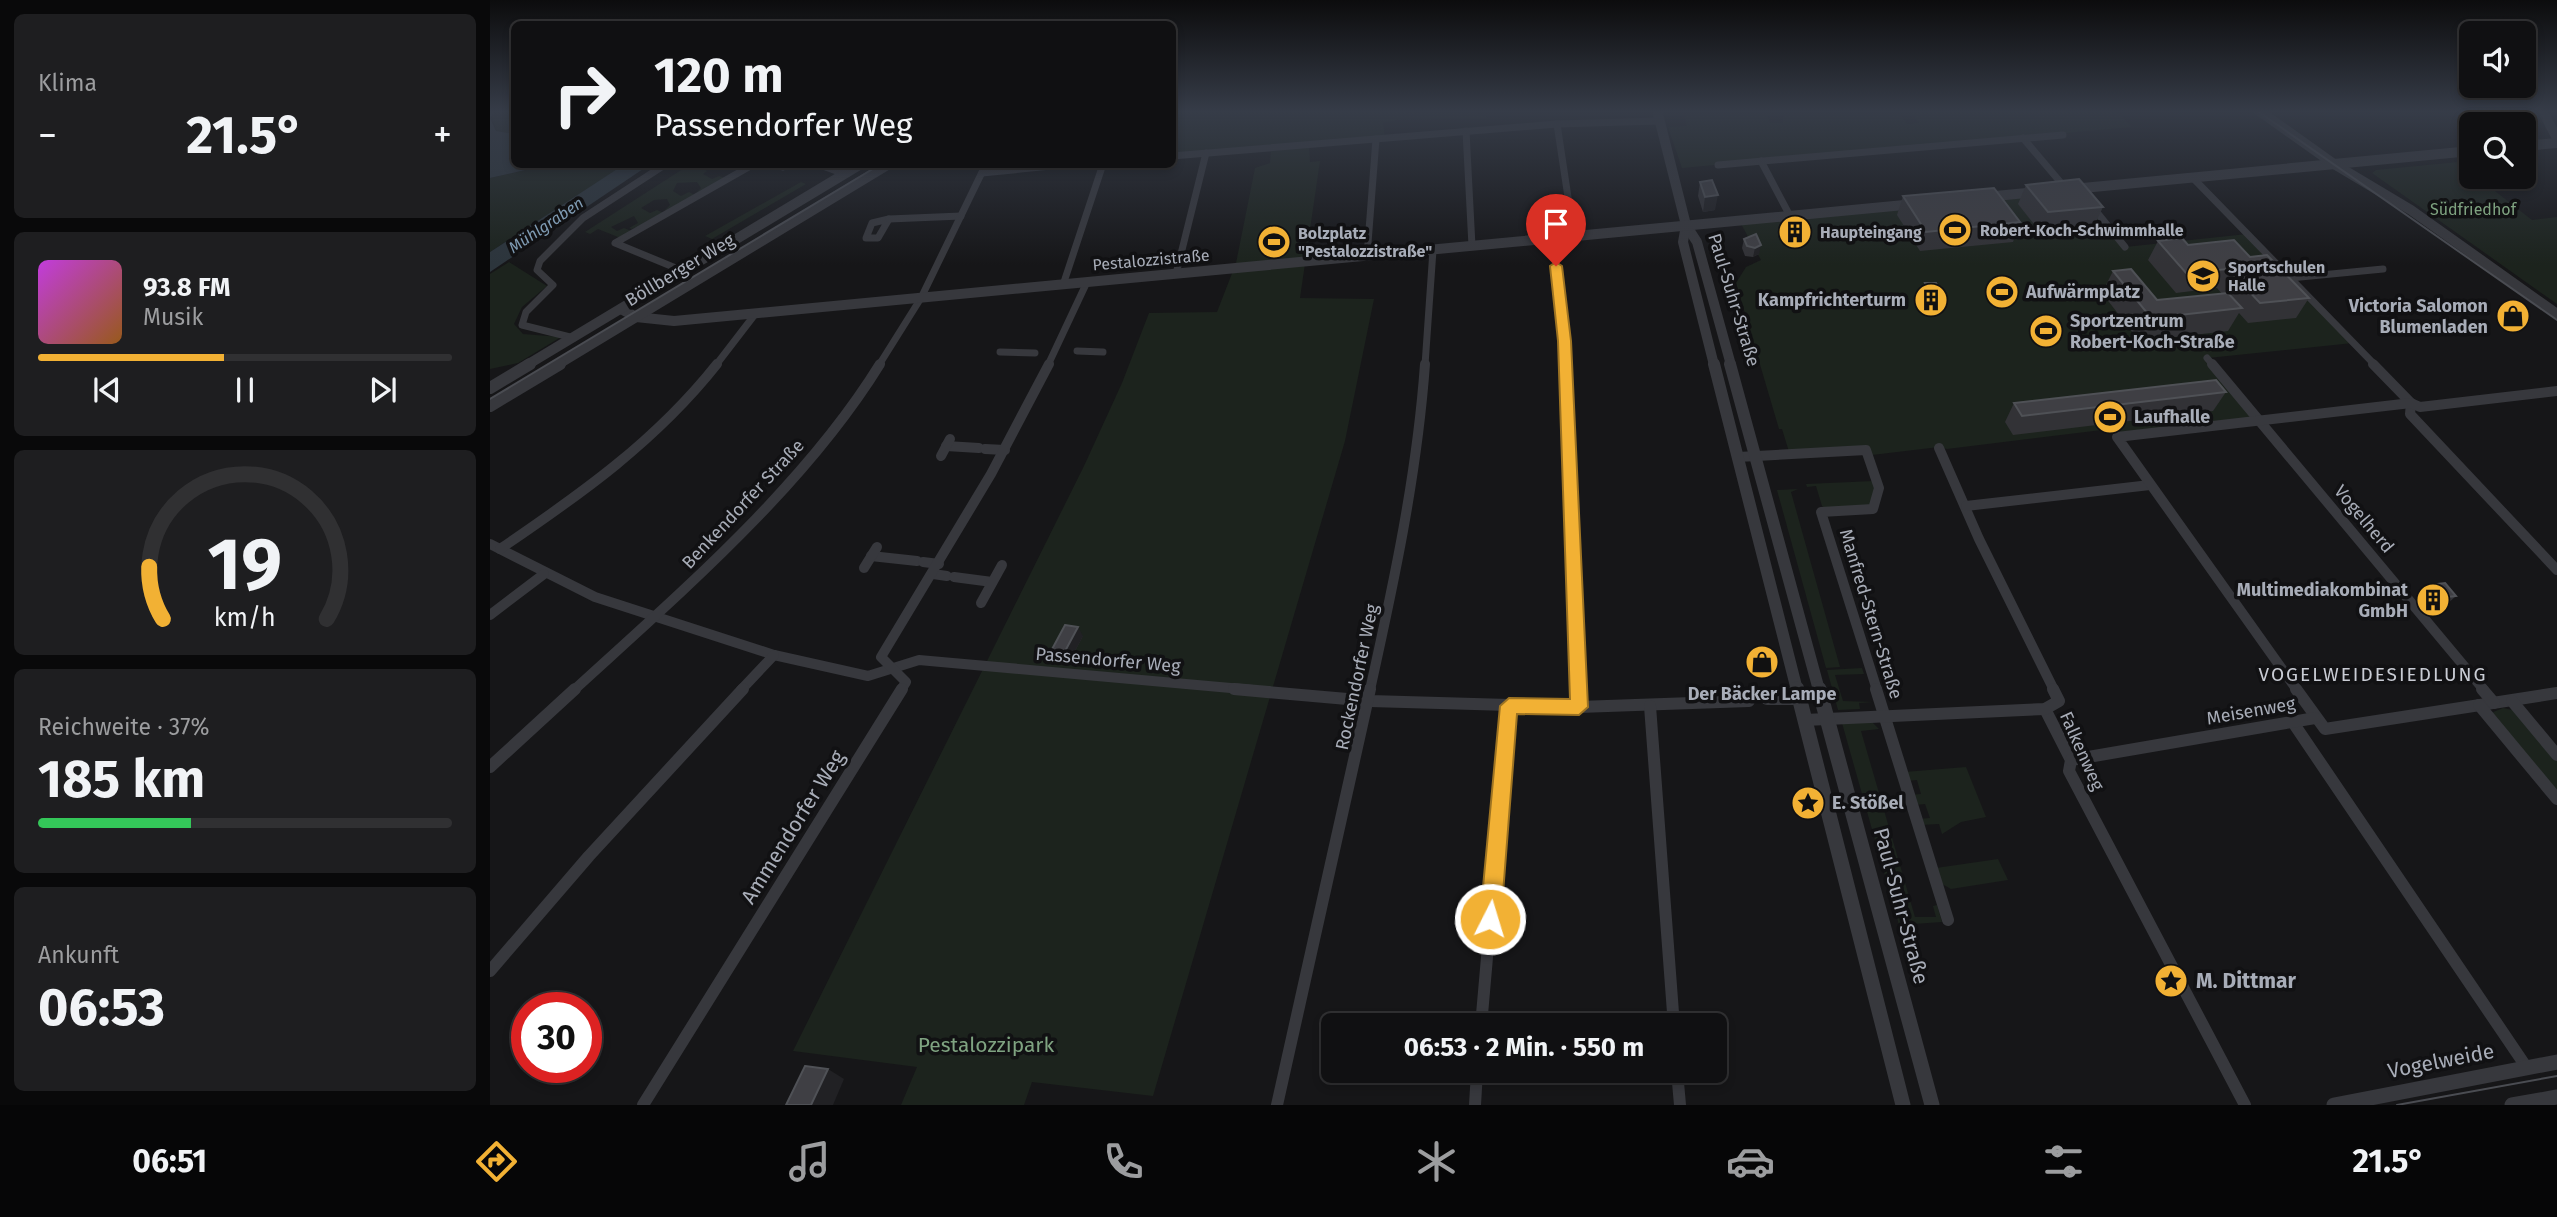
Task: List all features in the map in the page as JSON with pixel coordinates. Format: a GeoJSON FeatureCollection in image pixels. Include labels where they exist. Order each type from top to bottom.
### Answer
{"type":"FeatureCollection","features":[{"type":"Feature","properties":{"kind":"street"},"geometry":{"type":"LineString","coordinates":[[1176,274],[1204,162]]}},
{"type":"Feature","properties":{"kind":"street"},"geometry":{"type":"LineString","coordinates":[[1367,256],[1375,162]]}},
{"type":"Feature","properties":{"kind":"street"},"geometry":{"type":"LineString","coordinates":[[1468,162],[1472,246]]}},
{"type":"Feature","properties":{"kind":"street"},"geometry":{"type":"LineString","coordinates":[[1563,162],[1574,237]]}},
{"type":"Feature","properties":{"kind":"street"},"geometry":{"type":"LineString","coordinates":[[1670,162],[1686,225]]}},
{"type":"Feature","properties":{"kind":"street"},"geometry":{"type":"LineString","coordinates":[[1718,165],[1755,162]]}},
{"type":"Feature","properties":{"kind":"street"},"geometry":{"type":"LineString","coordinates":[[1761,162],[1790,216]]}},
{"type":"Feature","properties":{"kind":"street"},"geometry":{"type":"LineString","coordinates":[[2046,162],[2125,247]]}},
{"type":"Feature","properties":{"kind":"street"},"geometry":{"type":"LineString","coordinates":[[2331,162],[2557,324]]}},
{"type":"Feature","properties":{"kind":"street"},"geometry":{"type":"LineString","coordinates":[[1968,199],[2364,162]]}},
{"type":"Feature","properties":{"kind":"street"},"geometry":{"type":"LineString","coordinates":[[2370,162],[2360,167],[2362,173],[2400,198],[2408,208]]}},
{"type":"Feature","properties":{"kind":"street"},"geometry":{"type":"LineString","coordinates":[[2334,164],[2408,208],[2557,314]]}},
{"type":"Feature","properties":{"kind":"street"},"geometry":{"type":"LineString","coordinates":[[574,338],[562,333],[530,330],[522,325],[526,312],[553,285],[537,270],[540,261],[583,218],[660,168]]}},
{"type":"Feature","properties":{"kind":"street"},"geometry":{"type":"LineString","coordinates":[[683,271],[615,243],[747,168]]}},
{"type":"Feature","properties":{"kind":"street"},"geometry":{"type":"LineString","coordinates":[[828,168],[845,174]]}},
{"type":"Feature","properties":{"kind":"street","name":"Böllberger Weg"},"geometry":{"type":"LineString","coordinates":[[490,388],[855,168]]}},
{"type":"Feature","properties":{"kind":"street","name":"Böllberger Weg"},"geometry":{"type":"LineString","coordinates":[[490,406],[882,168]]}},
{"type":"Feature","properties":{"kind":"street"},"geometry":{"type":"LineString","coordinates":[[1063,285],[1102,168]]}},
{"type":"Feature","properties":{"kind":"street","name":"Benkendorfer Straße"},"geometry":{"type":"LineString","coordinates":[[490,767],[720,555],[811,456],[866,387],[921,298],[984,169]]}},
{"type":"Feature","properties":{"kind":"street"},"geometry":{"type":"LineString","coordinates":[[2193,178],[2411,403],[2420,407],[2557,391]]}},
{"type":"Feature","properties":{"kind":"street","name":"Pestalozzistraße"},"geometry":{"type":"LineString","coordinates":[[621,309],[636,317],[674,321],[1930,203]]}},
{"type":"Feature","properties":{"kind":"street"},"geometry":{"type":"LineString","coordinates":[[889,219],[961,216]]}},
{"type":"Feature","properties":{"kind":"street","name":"Paul-Suhr-Straße"},"geometry":{"type":"LineString","coordinates":[[1686,225],[1697,242],[1757,456],[1932,1105]]}},
{"type":"Feature","properties":{"kind":"street","name":"Paul-Suhr-Straße"},"geometry":{"type":"LineString","coordinates":[[1686,225],[1683,242],[1903,1105]]}},
{"type":"Feature","properties":{"kind":"street"},"geometry":{"type":"LineString","coordinates":[[1553,239],[1564,341],[1579,707]]}},
{"type":"Feature","properties":{"kind":"street","name":"Rockendorfer Weg"},"geometry":{"type":"LineString","coordinates":[[1277,1105],[1370,701],[1400,557],[1419,445],[1433,250]]}},
{"type":"Feature","properties":{"kind":"street"},"geometry":{"type":"LineString","coordinates":[[2290,278],[2383,269]]}},
{"type":"Feature","properties":{"kind":"street","name":"Ammendorfer Weg"},"geometry":{"type":"LineString","coordinates":[[643,1105],[906,682],[881,657],[933,575],[1005,450],[1056,352],[1087,282]]}},
{"type":"Feature","properties":{"kind":"street"},"geometry":{"type":"LineString","coordinates":[[500,550],[599,481],[656,433],[693,393],[756,313]]}},
{"type":"Feature","properties":{"kind":"street"},"geometry":{"type":"LineString","coordinates":[[999,353],[1073,351],[1102,355],[1108,340]]}},
{"type":"Feature","properties":{"kind":"street","name":"Vogelherd"},"geometry":{"type":"LineString","coordinates":[[2207,358],[2494,703]]}},
{"type":"Feature","properties":{"kind":"street"},"geometry":{"type":"LineString","coordinates":[[2315,718],[2117,437],[2411,403]]}},
{"type":"Feature","properties":{"kind":"street"},"geometry":{"type":"LineString","coordinates":[[2411,403],[2410,414],[2555,566]]}},
{"type":"Feature","properties":{"kind":"street"},"geometry":{"type":"LineString","coordinates":[[941,456],[948,442],[1005,450]]}},
{"type":"Feature","properties":{"kind":"street","name":"Falkenweg"},"geometry":{"type":"LineString","coordinates":[[1940,448],[1979,539],[2059,701],[2045,709],[2071,760],[2069,771],[2245,1105]]}},
{"type":"Feature","properties":{"kind":"street","name":"Manfred-Stern-Straße"},"geometry":{"type":"LineString","coordinates":[[1738,457],[1866,450],[1881,489],[1880,500],[1873,509],[1821,512],[1948,920]]}},
{"type":"Feature","properties":{"kind":"street"},"geometry":{"type":"LineString","coordinates":[[1966,506],[2150,485]]}},
{"type":"Feature","properties":{"kind":"street","name":"Passendorfer Weg"},"geometry":{"type":"LineString","coordinates":[[490,544],[544,574],[595,597],[774,655],[869,676],[919,660],[1370,701],[1579,707],[1749,701]]}},
{"type":"Feature","properties":{"kind":"street"},"geometry":{"type":"LineString","coordinates":[[864,568],[874,551],[939,564]]}},
{"type":"Feature","properties":{"kind":"street"},"geometry":{"type":"LineString","coordinates":[[981,603],[1002,565]]}},
{"type":"Feature","properties":{"kind":"street"},"geometry":{"type":"LineString","coordinates":[[490,615],[544,574]]}},
{"type":"Feature","properties":{"kind":"street"},"geometry":{"type":"LineString","coordinates":[[933,575],[992,582]]}},
{"type":"Feature","properties":{"kind":"street"},"geometry":{"type":"LineString","coordinates":[[490,971],[589,856],[774,655]]}},
{"type":"Feature","properties":{"kind":"street","name":"Meisenweg"},"geometry":{"type":"LineString","coordinates":[[2071,760],[2292,721],[2315,718],[2325,729],[2557,693]]}},
{"type":"Feature","properties":{"kind":"street"},"geometry":{"type":"LineString","coordinates":[[1768,699],[1800,699]]}},
{"type":"Feature","properties":{"kind":"street"},"geometry":{"type":"LineString","coordinates":[[2511,701],[2557,755]]}},
{"type":"Feature","properties":{"kind":"street"},"geometry":{"type":"LineString","coordinates":[[2479,705],[2557,799]]}},
{"type":"Feature","properties":{"kind":"street"},"geometry":{"type":"LineString","coordinates":[[1482,1013],[1509,706]]}},
{"type":"Feature","properties":{"kind":"street"},"geometry":{"type":"LineString","coordinates":[[1650,706],[1673,1013]]}},
{"type":"Feature","properties":{"kind":"street"},"geometry":{"type":"LineString","coordinates":[[1805,720],[2045,709]]}},
{"type":"Feature","properties":{"kind":"street"},"geometry":{"type":"LineString","coordinates":[[2292,721],[2527,1068]]}},
{"type":"Feature","properties":{"kind":"street","name":"Vogelweide"},"geometry":{"type":"LineString","coordinates":[[2334,1105],[2557,1062]]}},
{"type":"Feature","properties":{"kind":"street"},"geometry":{"type":"LineString","coordinates":[[1475,1105],[1477,1083]]}},
{"type":"Feature","properties":{"kind":"street"},"geometry":{"type":"LineString","coordinates":[[1678,1083],[1680,1105]]}},
{"type":"Feature","properties":{"kind":"street"},"geometry":{"type":"LineString","coordinates":[[2512,1105],[2557,1097]]}},
{"type":"Feature","properties":{"kind":"green space","name":"Pestalozzipark"},"geometry":{"type":"Polygon","coordinates":[[[1320,162],[1300,298],[1374,299],[1345,441],[1153,1096],[1032,1082],[1024,1105],[901,1105],[917,1067],[793,1051],[1084,466],[1122,383],[1149,313],[1217,312],[1236,263],[1255,168],[1270,163],[1320,162]]]}},
{"type":"Feature","properties":{"kind":"green space"},"geometry":{"type":"Polygon","coordinates":[[[1680,162],[1753,162],[1682,168],[1680,162]]]}},
{"type":"Feature","properties":{"kind":"green space","name":"Südfriedhof"},"geometry":{"type":"Polygon","coordinates":[[[2458,162],[2459,189],[2492,189],[2532,220],[2557,217],[2557,304],[2372,173],[2376,170],[2458,162]]]}},
{"type":"Feature","properties":{"kind":"green space"},"geometry":{"type":"Polygon","coordinates":[[[534,168],[620,168],[490,252],[490,178],[534,168]]]}},
{"type":"Feature","properties":{"kind":"green space"},"geometry":{"type":"Polygon","coordinates":[[[684,168],[702,168],[707,171],[703,174],[712,179],[719,176],[728,179],[695,194],[701,188],[697,182],[677,183],[673,191],[681,196],[689,192],[697,196],[664,211],[670,205],[667,199],[654,200],[641,208],[650,213],[657,210],[666,214],[632,229],[629,228],[638,223],[634,216],[611,227],[617,231],[624,228],[634,232],[623,239],[598,229],[590,234],[585,232],[684,168]]]}},
{"type":"Feature","properties":{"kind":"green space"},"geometry":{"type":"Polygon","coordinates":[[[801,182],[806,184],[712,239],[705,236],[801,182]]]}},
{"type":"Feature","properties":{"kind":"green space","name":"Sportzentrum Robert-Koch-Straße"},"geometry":{"type":"Polygon","coordinates":[[[2069,193],[2078,195],[2125,247],[2247,234],[2353,343],[2208,358],[2258,420],[2117,437],[2110,429],[1947,449],[1939,447],[1872,455],[1790,455],[1782,429],[1779,429],[1736,283],[1746,267],[1761,260],[1741,224],[2069,193]]]}},
{"type":"Feature","properties":{"kind":"green space"},"geometry":{"type":"Polygon","coordinates":[[[509,262],[547,286],[522,307],[514,324],[523,334],[561,337],[518,363],[490,369],[490,274],[509,262]]]}},
{"type":"Feature","properties":{"kind":"green space"},"geometry":{"type":"Polygon","coordinates":[[[1874,481],[1877,490],[1873,506],[1828,510],[1822,506],[1816,486],[1807,487],[1806,484],[1874,481]]]}},
{"type":"Feature","properties":{"kind":"green space"},"geometry":{"type":"Polygon","coordinates":[[[1798,489],[1791,492],[1840,667],[1826,668],[1777,490],[1798,489]]]}},
{"type":"Feature","properties":{"kind":"green space"},"geometry":{"type":"Polygon","coordinates":[[[1862,668],[1864,674],[1835,675],[1843,701],[1873,702],[1859,703],[1860,709],[1838,710],[1827,670],[1862,668]]]}},
{"type":"Feature","properties":{"kind":"green space"},"geometry":{"type":"Polygon","coordinates":[[[2503,708],[2517,711],[2557,759],[2557,791],[2491,713],[2503,708]]]}},
{"type":"Feature","properties":{"kind":"green space"},"geometry":{"type":"Polygon","coordinates":[[[1872,722],[1879,729],[1861,731],[1915,917],[1936,917],[1933,906],[1937,905],[1942,922],[1899,925],[1842,723],[1872,722]]]}},
{"type":"Feature","properties":{"kind":"green space"},"geometry":{"type":"Polygon","coordinates":[[[1966,767],[1986,817],[1961,822],[1942,834],[1939,824],[1921,825],[1919,819],[1930,818],[1925,804],[1914,805],[1910,795],[1921,794],[1917,780],[1906,781],[1904,772],[1966,767]]]}},
{"type":"Feature","properties":{"kind":"green space"},"geometry":{"type":"Polygon","coordinates":[[[1998,859],[2008,880],[1951,889],[1942,884],[1936,868],[1998,859]]]}},
{"type":"Feature","properties":{"kind":"water"},"geometry":{"type":"Polygon","coordinates":[[[490,162],[511,162],[511,168],[534,168],[490,178],[490,162]]]}},
{"type":"Feature","properties":{"kind":"water","name":"Mühlgraben"},"geometry":{"type":"Polygon","coordinates":[[[619,168],[645,168],[490,272],[490,252],[619,168]]]}},
{"type":"Feature","properties":{"kind":"building"},"geometry":{"type":"Polygon","coordinates":[[[2079,179],[2103,207],[2048,212],[2026,185],[2079,179]]]}},
{"type":"Feature","properties":{"kind":"building"},"geometry":{"type":"Polygon","coordinates":[[[1712,180],[1718,195],[1705,197],[1700,182],[1712,180]]]}},
{"type":"Feature","properties":{"kind":"building"},"geometry":{"type":"Polygon","coordinates":[[[1994,188],[2020,222],[1926,232],[1903,196],[1994,188]]]}},
{"type":"Feature","properties":{"kind":"building"},"geometry":{"type":"Polygon","coordinates":[[[1756,234],[1761,245],[1755,248],[1747,246],[1744,239],[1756,234]]]}},
{"type":"Feature","properties":{"kind":"building"},"geometry":{"type":"Polygon","coordinates":[[[2182,238],[2188,245],[2234,240],[2250,257],[2267,255],[2309,298],[2260,303],[2228,269],[2186,273],[2158,241],[2182,238]]]}},
{"type":"Feature","properties":{"kind":"building"},"geometry":{"type":"Polygon","coordinates":[[[2131,269],[2157,300],[2228,293],[2242,308],[2170,316],[2175,322],[2156,324],[2113,271],[2131,269]]]}},
{"type":"Feature","properties":{"kind":"building"},"geometry":{"type":"Polygon","coordinates":[[[1925,283],[1936,283],[1944,298],[1933,298],[1925,283]]]}},
{"type":"Feature","properties":{"kind":"building"},"geometry":{"type":"Polygon","coordinates":[[[2216,380],[2226,392],[2022,416],[2014,403],[2216,380]]]}},
{"type":"Feature","properties":{"kind":"building"},"geometry":{"type":"Polygon","coordinates":[[[2445,583],[2456,596],[2440,598],[2429,585],[2445,583]]]}},
{"type":"Feature","properties":{"kind":"building"},"geometry":{"type":"Polygon","coordinates":[[[1065,625],[1078,627],[1063,655],[1050,653],[1065,625]]]}},
{"type":"Feature","properties":{"kind":"building"},"geometry":{"type":"Polygon","coordinates":[[[805,1066],[828,1069],[811,1105],[786,1105],[805,1066]]]}},
{"type":"Feature","properties":{"kind":"tram line"},"geometry":{"type":"LineString","coordinates":[[2330,162],[2557,320]]}},
{"type":"Feature","properties":{"kind":"tram line"},"geometry":{"type":"LineString","coordinates":[[490,399],[874,168]]}},
{"type":"Feature","properties":{"kind":"tram line"},"geometry":{"type":"LineString","coordinates":[[2397,1105],[2557,1076]]}},
{"type":"Feature","properties":{"kind":"place","name":"Robert-Koch-Schwimmhalle"},"geometry":{"type":"Point","coordinates":[1955,230]}},
{"type":"Feature","properties":{"kind":"place","name":"Haupteingang"},"geometry":{"type":"Point","coordinates":[1795,232]}},
{"type":"Feature","properties":{"kind":"place","name":"Bolzplatz \"Pestalozzistraße\""},"geometry":{"type":"Point","coordinates":[1274,242]}},
{"type":"Feature","properties":{"kind":"place","name":"Sportschulen Halle"},"geometry":{"type":"Point","coordinates":[2203,276]}},
{"type":"Feature","properties":{"kind":"place","name":"Aufwärmplatz"},"geometry":{"type":"Point","coordinates":[2002,292]}},
{"type":"Feature","properties":{"kind":"place","name":"Kampfrichterturm"},"geometry":{"type":"Point","coordinates":[1931,300]}},
{"type":"Feature","properties":{"kind":"place","name":"Victoria Salomon Blumenladen"},"geometry":{"type":"Point","coordinates":[2513,316]}},
{"type":"Feature","properties":{"kind":"place","name":"Sportzentrum Robert-Koch-Straße"},"geometry":{"type":"Point","coordinates":[2046,331]}},
{"type":"Feature","properties":{"kind":"place","name":"Laufhalle"},"geometry":{"type":"Point","coordinates":[2110,417]}},
{"type":"Feature","properties":{"kind":"place","name":"Multimediakombinat GmbH"},"geometry":{"type":"Point","coordinates":[2433,600]}},
{"type":"Feature","properties":{"kind":"place","name":"Der Bäcker Lampe"},"geometry":{"type":"Point","coordinates":[1762,662]}},
{"type":"Feature","properties":{"kind":"place","name":"E. Stößel"},"geometry":{"type":"Point","coordinates":[1808,803]}},
{"type":"Feature","properties":{"kind":"place","name":"M. Dittmar"},"geometry":{"type":"Point","coordinates":[2171,981]}},
{"type":"Feature","properties":{"kind":"district","name":"VOGELWEIDESIEDLUNG"},"geometry":{"type":"Point","coordinates":[2373,674]}},
{"type":"Feature","properties":{"kind":"route"},"geometry":{"type":"LineString","coordinates":[[1490,919],[1509,706],[1579,707],[1564,341],[1556,266]]}}]}
